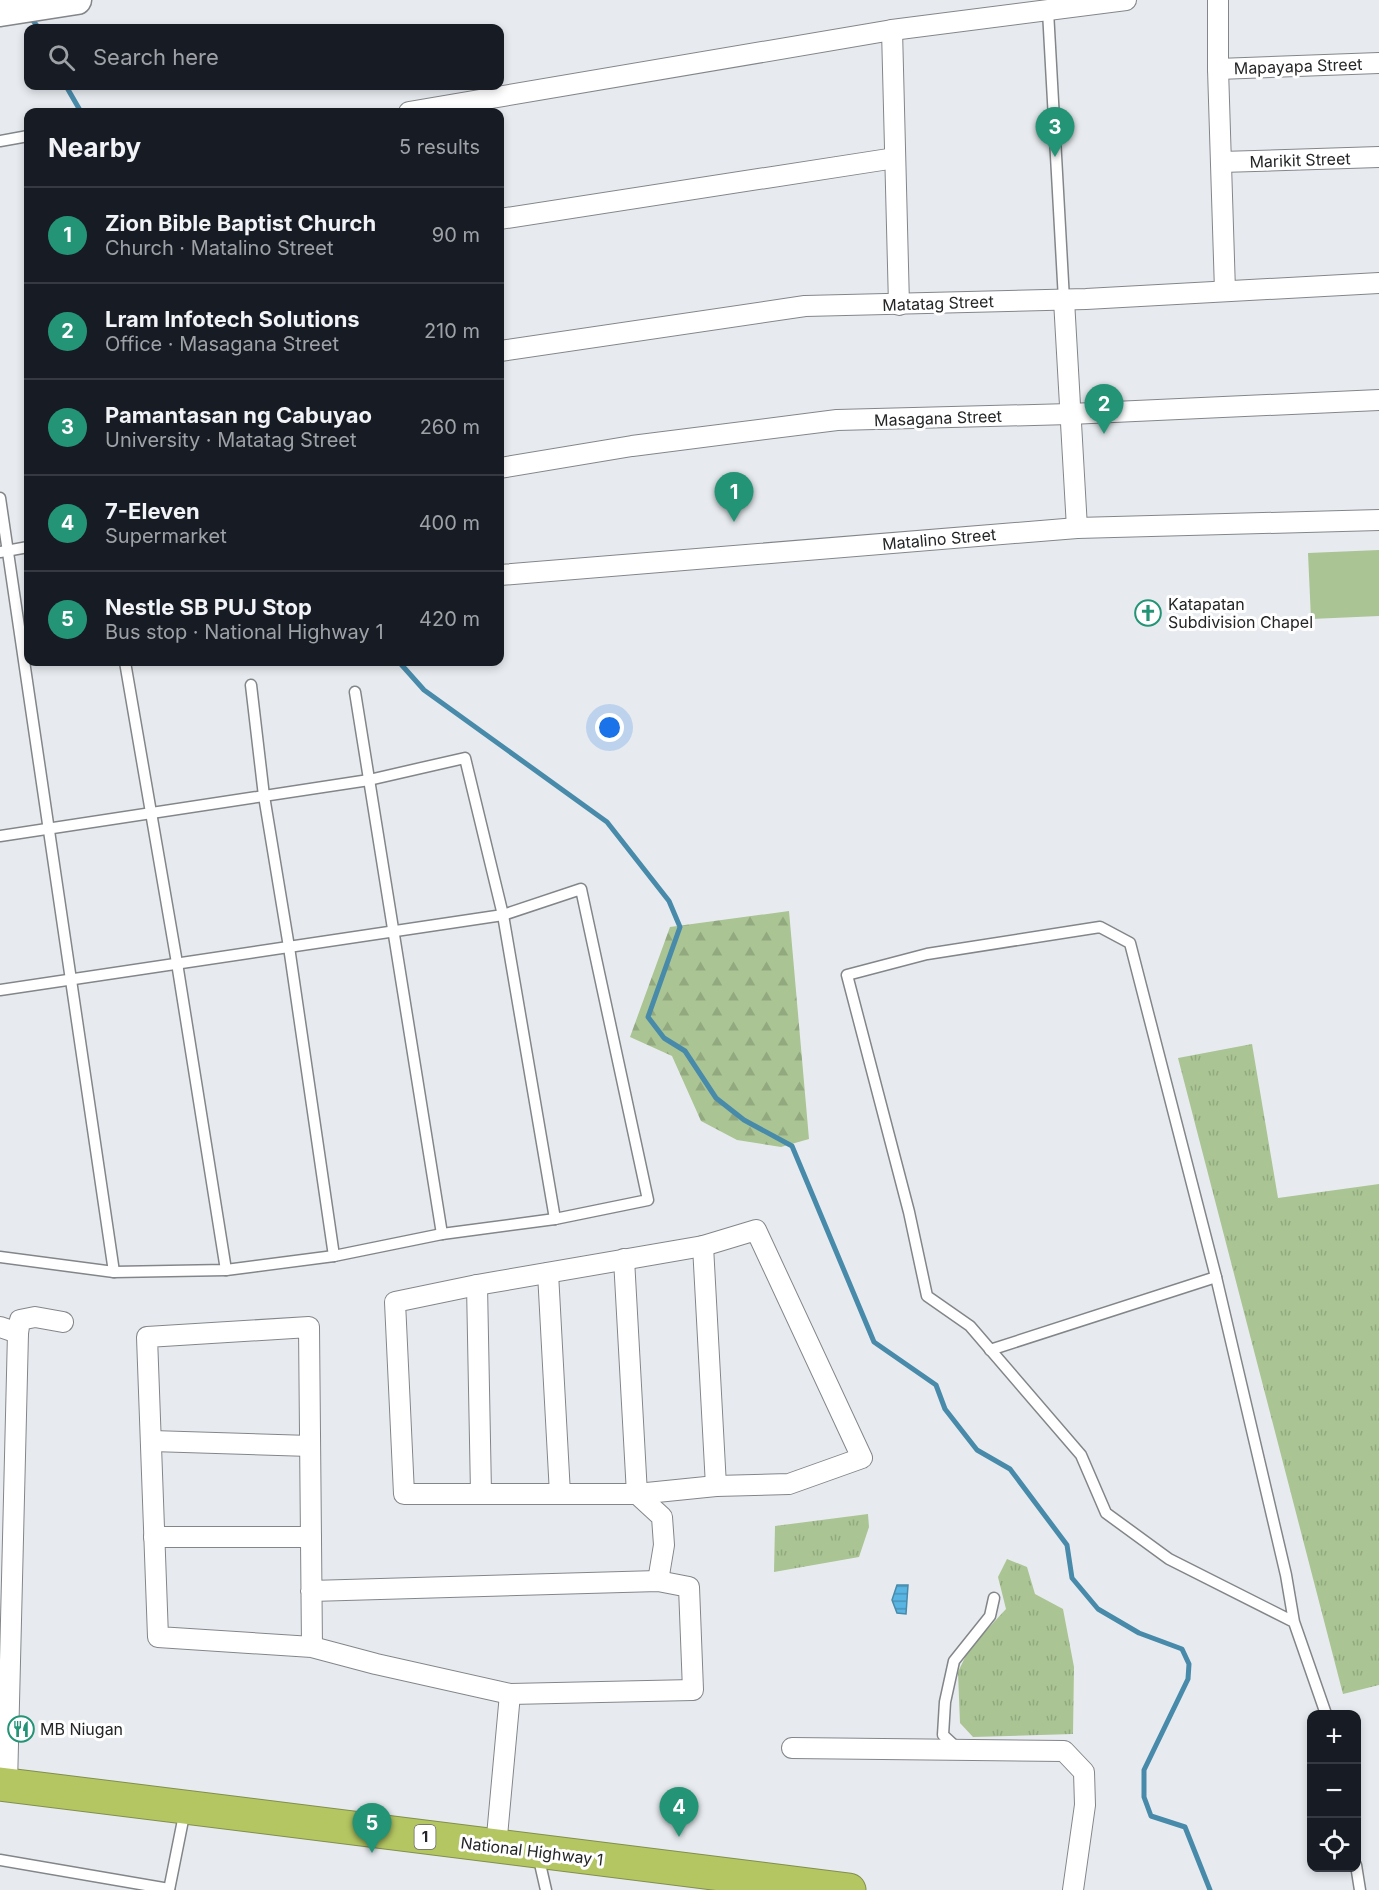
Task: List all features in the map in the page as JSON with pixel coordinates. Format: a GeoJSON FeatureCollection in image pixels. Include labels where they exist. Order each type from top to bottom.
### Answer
{"type":"FeatureCollection","features":[{"type":"Feature","properties":{"kind":"highway","name":"National Highway 1"},"geometry":{"type":"LineString","coordinates":[[4,1784],[849,1890]]}},
{"type":"Feature","properties":{"kind":"street"},"geometry":{"type":"LineString","coordinates":[[15,10],[77,0]]}},
{"type":"Feature","properties":{"kind":"street"},"geometry":{"type":"LineString","coordinates":[[433,108],[892,30],[1126,0]]}},
{"type":"Feature","properties":{"kind":"street"},"geometry":{"type":"LineString","coordinates":[[1218,0],[1225,291]]}},
{"type":"Feature","properties":{"kind":"street"},"geometry":{"type":"LineString","coordinates":[[892,30],[899,305]]}},
{"type":"Feature","properties":{"kind":"street","name":"Mapayapa Street"},"geometry":{"type":"LineString","coordinates":[[1218,69],[1379,63]]}},
{"type":"Feature","properties":{"kind":"street","name":"Marikit Street"},"geometry":{"type":"LineString","coordinates":[[1221,162],[1379,157]]}},
{"type":"Feature","properties":{"kind":"street"},"geometry":{"type":"LineString","coordinates":[[504,218],[895,158]]}},
{"type":"Feature","properties":{"kind":"street","name":"Matatag Street"},"geometry":{"type":"LineString","coordinates":[[504,350],[806,306],[1064,300],[1379,283]]}},
{"type":"Feature","properties":{"kind":"street"},"geometry":{"type":"LineString","coordinates":[[1064,300],[1077,528]]}},
{"type":"Feature","properties":{"kind":"street","name":"Masagana Street"},"geometry":{"type":"LineString","coordinates":[[504,467],[632,446],[837,420],[1070,414],[1379,400]]}},
{"type":"Feature","properties":{"kind":"street","name":"Matalino Street"},"geometry":{"type":"LineString","coordinates":[[504,575],[1077,528],[1379,520]]}},
{"type":"Feature","properties":{"kind":"street"},"geometry":{"type":"LineString","coordinates":[[756,1230],[862,1458],[789,1484],[716,1486],[637,1494],[404,1494],[395,1302],[477,1285],[703,1246],[756,1230]]}},
{"type":"Feature","properties":{"kind":"street"},"geometry":{"type":"LineString","coordinates":[[703,1246],[716,1486]]}},
{"type":"Feature","properties":{"kind":"street"},"geometry":{"type":"LineString","coordinates":[[624,1259],[637,1494],[662,1517],[664,1545],[658,1581]]}},
{"type":"Feature","properties":{"kind":"street"},"geometry":{"type":"LineString","coordinates":[[548,1273],[560,1494]]}},
{"type":"Feature","properties":{"kind":"street"},"geometry":{"type":"LineString","coordinates":[[477,1285],[481,1493]]}},
{"type":"Feature","properties":{"kind":"street"},"geometry":{"type":"LineString","coordinates":[[4,1784],[9,1330],[20,1320],[35,1317],[63,1322]]}},
{"type":"Feature","properties":{"kind":"street"},"geometry":{"type":"LineString","coordinates":[[311,1590],[658,1581],[689,1587],[693,1690],[510,1694],[312,1647],[158,1637],[147,1337],[309,1327],[311,1590],[312,1647]]}},
{"type":"Feature","properties":{"kind":"street"},"geometry":{"type":"LineString","coordinates":[[152,1441],[310,1446]]}},
{"type":"Feature","properties":{"kind":"street"},"geometry":{"type":"LineString","coordinates":[[154,1538],[311,1537]]}},
{"type":"Feature","properties":{"kind":"street"},"geometry":{"type":"LineString","coordinates":[[496,1847],[510,1694]]}},
{"type":"Feature","properties":{"kind":"street"},"geometry":{"type":"LineString","coordinates":[[792,1748],[1064,1750],[1084,1772],[1085,1805],[1073,1890]]}},
{"type":"Feature","properties":{"kind":"lane"},"geometry":{"type":"LineString","coordinates":[[1048,11],[1064,300]]}},
{"type":"Feature","properties":{"kind":"lane"},"geometry":{"type":"LineString","coordinates":[[0,141],[24,137]]}},
{"type":"Feature","properties":{"kind":"lane"},"geometry":{"type":"LineString","coordinates":[[0,498],[4,551],[114,1272]]}},
{"type":"Feature","properties":{"kind":"lane"},"geometry":{"type":"LineString","coordinates":[[4,551],[24,547]]}},
{"type":"Feature","properties":{"kind":"lane"},"geometry":{"type":"LineString","coordinates":[[126,666],[177,963],[226,1270]]}},
{"type":"Feature","properties":{"kind":"lane"},"geometry":{"type":"LineString","coordinates":[[252,685],[264,796],[289,947],[334,1256]]}},
{"type":"Feature","properties":{"kind":"lane"},"geometry":{"type":"LineString","coordinates":[[355,692],[442,1234]]}},
{"type":"Feature","properties":{"kind":"lane"},"geometry":{"type":"LineString","coordinates":[[0,836],[369,780],[465,758],[503,915],[555,1219]]}},
{"type":"Feature","properties":{"kind":"lane"},"geometry":{"type":"LineString","coordinates":[[0,990],[503,915],[581,889],[648,1200],[555,1219],[442,1234],[334,1256],[226,1270],[114,1272],[0,1257]]}},
{"type":"Feature","properties":{"kind":"lane"},"geometry":{"type":"LineString","coordinates":[[1294,1622],[1169,1559],[1106,1513],[1082,1455],[970,1326],[927,1296],[909,1212],[847,975],[927,954],[1100,927],[1130,943],[1216,1277],[1286,1575],[1294,1622],[1325,1710]]}},
{"type":"Feature","properties":{"kind":"lane"},"geometry":{"type":"LineString","coordinates":[[990,1350],[1216,1277]]}},
{"type":"Feature","properties":{"kind":"lane"},"geometry":{"type":"LineString","coordinates":[[958,1748],[943,1735],[945,1702],[954,1661],[990,1616],[994,1598]]}},
{"type":"Feature","properties":{"kind":"lane"},"geometry":{"type":"LineString","coordinates":[[0,1860],[169,1890],[186,1807]]}},
{"type":"Feature","properties":{"kind":"lane"},"geometry":{"type":"LineString","coordinates":[[537,1851],[546,1890]]}},
{"type":"Feature","properties":{"kind":"lane"},"geometry":{"type":"LineString","coordinates":[[1357,1872],[1360,1890]]}},
{"type":"Feature","properties":{"kind":"green space"},"geometry":{"type":"Polygon","coordinates":[[[1379,550],[1379,616],[1311,619],[1308,553],[1379,550]]]}},
{"type":"Feature","properties":{"kind":"green space"},"geometry":{"type":"Polygon","coordinates":[[[789,911],[809,1139],[781,1147],[737,1140],[701,1121],[672,1056],[630,1037],[670,927],[789,911]]]}},
{"type":"Feature","properties":{"kind":"green space"},"geometry":{"type":"Polygon","coordinates":[[[1252,1044],[1278,1198],[1379,1184],[1379,1685],[1343,1694],[1178,1058],[1252,1044]]]}},
{"type":"Feature","properties":{"kind":"green space"},"geometry":{"type":"Polygon","coordinates":[[[868,1514],[869,1527],[859,1557],[774,1572],[775,1526],[868,1514]]]}},
{"type":"Feature","properties":{"kind":"green space"},"geometry":{"type":"Polygon","coordinates":[[[1007,1559],[1027,1567],[1035,1594],[1063,1609],[1074,1667],[1073,1734],[973,1737],[960,1723],[958,1672],[969,1649],[1006,1609],[998,1577],[1007,1559]]]}},
{"type":"Feature","properties":{"kind":"water"},"geometry":{"type":"Polygon","coordinates":[[[897,1585],[908,1585],[906,1614],[897,1613],[892,1600],[897,1585]]]}},
{"type":"Feature","properties":{"kind":"waterway"},"geometry":{"type":"LineString","coordinates":[[29,16],[36,24]]}},
{"type":"Feature","properties":{"kind":"waterway"},"geometry":{"type":"LineString","coordinates":[[68,90],[79,108]]}},
{"type":"Feature","properties":{"kind":"waterway"},"geometry":{"type":"LineString","coordinates":[[403,666],[424,690],[607,822],[669,901],[680,927],[648,1017],[664,1038],[685,1051],[716,1098],[744,1120],[792,1146],[874,1342],[936,1385],[945,1409],[977,1450],[1010,1469],[1067,1545],[1072,1578],[1098,1609],[1139,1633],[1182,1649],[1189,1664],[1188,1679],[1144,1770],[1144,1797],[1151,1816],[1185,1827],[1210,1890]]}},
{"type":"Feature","properties":{"kind":"place","name":"Pamantasan ng Cabuyao"},"geometry":{"type":"Point","coordinates":[1055,157]}},
{"type":"Feature","properties":{"kind":"place","name":"Lram Infotech Solutions"},"geometry":{"type":"Point","coordinates":[1104,434]}},
{"type":"Feature","properties":{"kind":"place","name":"Zion Bible Baptist Church"},"geometry":{"type":"Point","coordinates":[734,522]}},
{"type":"Feature","properties":{"kind":"place","name":"Katapatan Subdivision Chapel"},"geometry":{"type":"Point","coordinates":[1148,613]}},
{"type":"Feature","properties":{"kind":"place","name":"MB Niugan"},"geometry":{"type":"Point","coordinates":[21,1729]}},
{"type":"Feature","properties":{"kind":"place","name":"7-Eleven"},"geometry":{"type":"Point","coordinates":[679,1837]}},
{"type":"Feature","properties":{"kind":"place","name":"Nestle SB PUJ Stop"},"geometry":{"type":"Point","coordinates":[372,1853]}}]}
